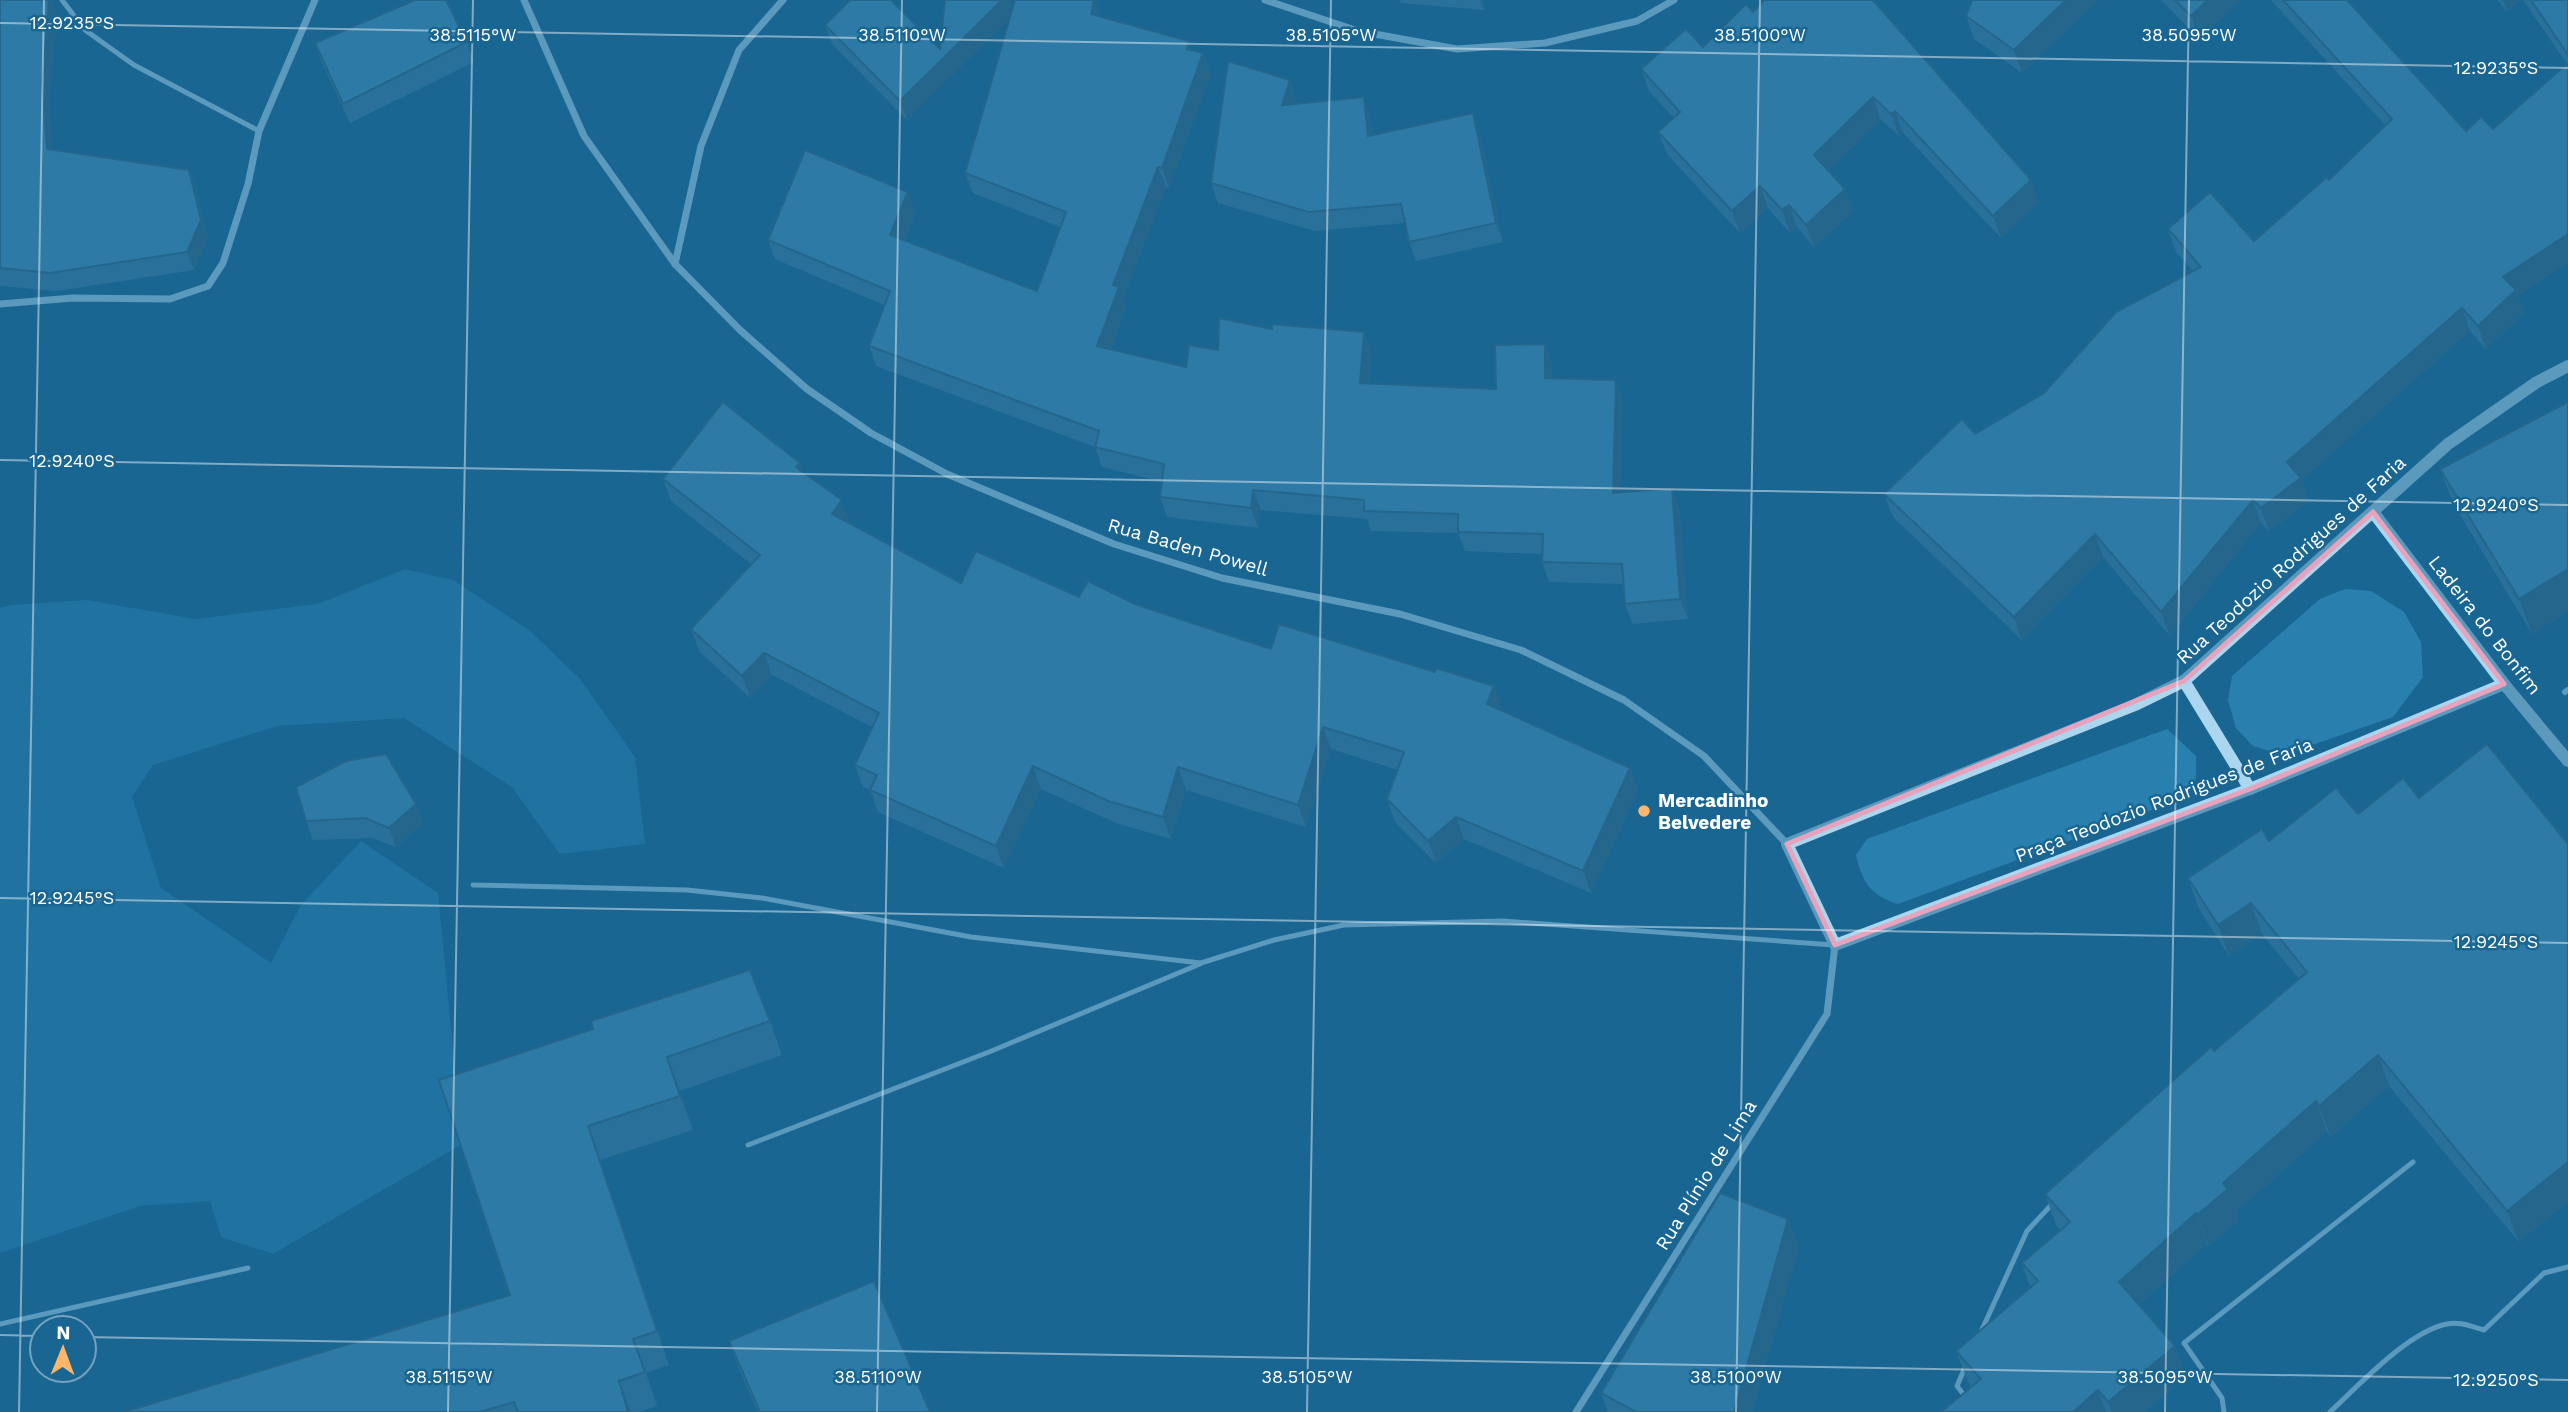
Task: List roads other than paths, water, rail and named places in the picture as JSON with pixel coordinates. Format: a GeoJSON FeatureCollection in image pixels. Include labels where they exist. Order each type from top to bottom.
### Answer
{"type":"FeatureCollection","features":[{"type":"Feature","properties":{"kind":"street"},"geometry":{"type":"LineString","coordinates":[[0,304],[73,298],[170,299],[208,286],[223,263],[248,184],[259,131],[315,0]]}},
{"type":"Feature","properties":{"kind":"street","name":"Rua Baden Powell"},"geometry":{"type":"LineString","coordinates":[[524,0],[584,136],[675,264],[740,330],[807,389],[871,433],[947,474],[1114,544],[1198,570],[1400,614],[1521,650],[1624,700],[1704,756],[1787,844]]}},
{"type":"Feature","properties":{"kind":"street"},"geometry":{"type":"LineString","coordinates":[[675,264],[701,146],[739,50],[783,0]]}},
{"type":"Feature","properties":{"kind":"street"},"geometry":{"type":"LineString","coordinates":[[1265,0],[1358,31],[1457,49],[1545,43],[1637,21],[1674,0]]}},
{"type":"Feature","properties":{"kind":"street","name":"Rua Teodozio Rodrigues de Faria"},"geometry":{"type":"LineString","coordinates":[[1787,844],[2135,705],[2184,681],[2448,443],[2537,382],[2568,366]]}},
{"type":"Feature","properties":{"kind":"street","name":"Ladeira do Bonfim"},"geometry":{"type":"LineString","coordinates":[[2373,512],[2504,684],[2568,761]]}},
{"type":"Feature","properties":{"kind":"street"},"geometry":{"type":"LineString","coordinates":[[2184,681],[2250,789]]}},
{"type":"Feature","properties":{"kind":"street","name":"Praça Teodozio Rodrigues de Faria"},"geometry":{"type":"LineString","coordinates":[[1835,946],[2250,789],[2504,684]]}},
{"type":"Feature","properties":{"kind":"street"},"geometry":{"type":"LineString","coordinates":[[1787,844],[1835,946]]}},
{"type":"Feature","properties":{"kind":"street","name":"Rua Plínio de Lima"},"geometry":{"type":"LineString","coordinates":[[1576,1412],[1827,1014],[1835,946]]}},
{"type":"Feature","properties":{"kind":"lane"},"geometry":{"type":"LineString","coordinates":[[62,0],[85,30],[134,65],[259,131]]}},
{"type":"Feature","properties":{"kind":"lane"},"geometry":{"type":"LineString","coordinates":[[473,885],[687,890],[762,898],[971,937],[1201,963]]}},
{"type":"Feature","properties":{"kind":"lane"},"geometry":{"type":"LineString","coordinates":[[748,1145],[989,1052],[1201,963],[1273,940],[1344,925],[1503,921],[1835,946]]}},
{"type":"Feature","properties":{"kind":"lane"},"geometry":{"type":"LineString","coordinates":[[2224,1412],[2221,1398],[2184,1343],[2413,1162]]}},
{"type":"Feature","properties":{"kind":"lane"},"geometry":{"type":"LineString","coordinates":[[1978,1337],[2027,1231],[2062,1194]]}},
{"type":"Feature","properties":{"kind":"lane"},"geometry":{"type":"LineString","coordinates":[[2330,1412],[2399,1347],[2446,1324],[2465,1324],[2484,1329],[2544,1273],[2568,1267]]}},
{"type":"Feature","properties":{"kind":"lane"},"geometry":{"type":"LineString","coordinates":[[0,1324],[248,1268]]}},
{"type":"Feature","properties":{"kind":"lane"},"geometry":{"type":"LineString","coordinates":[[1968,1362],[1956,1386],[1971,1403]]}},
{"type":"Feature","properties":{"kind":"place","name":"Mercadinho Belvedere"},"geometry":{"type":"Point","coordinates":[1644,811]}}]}
